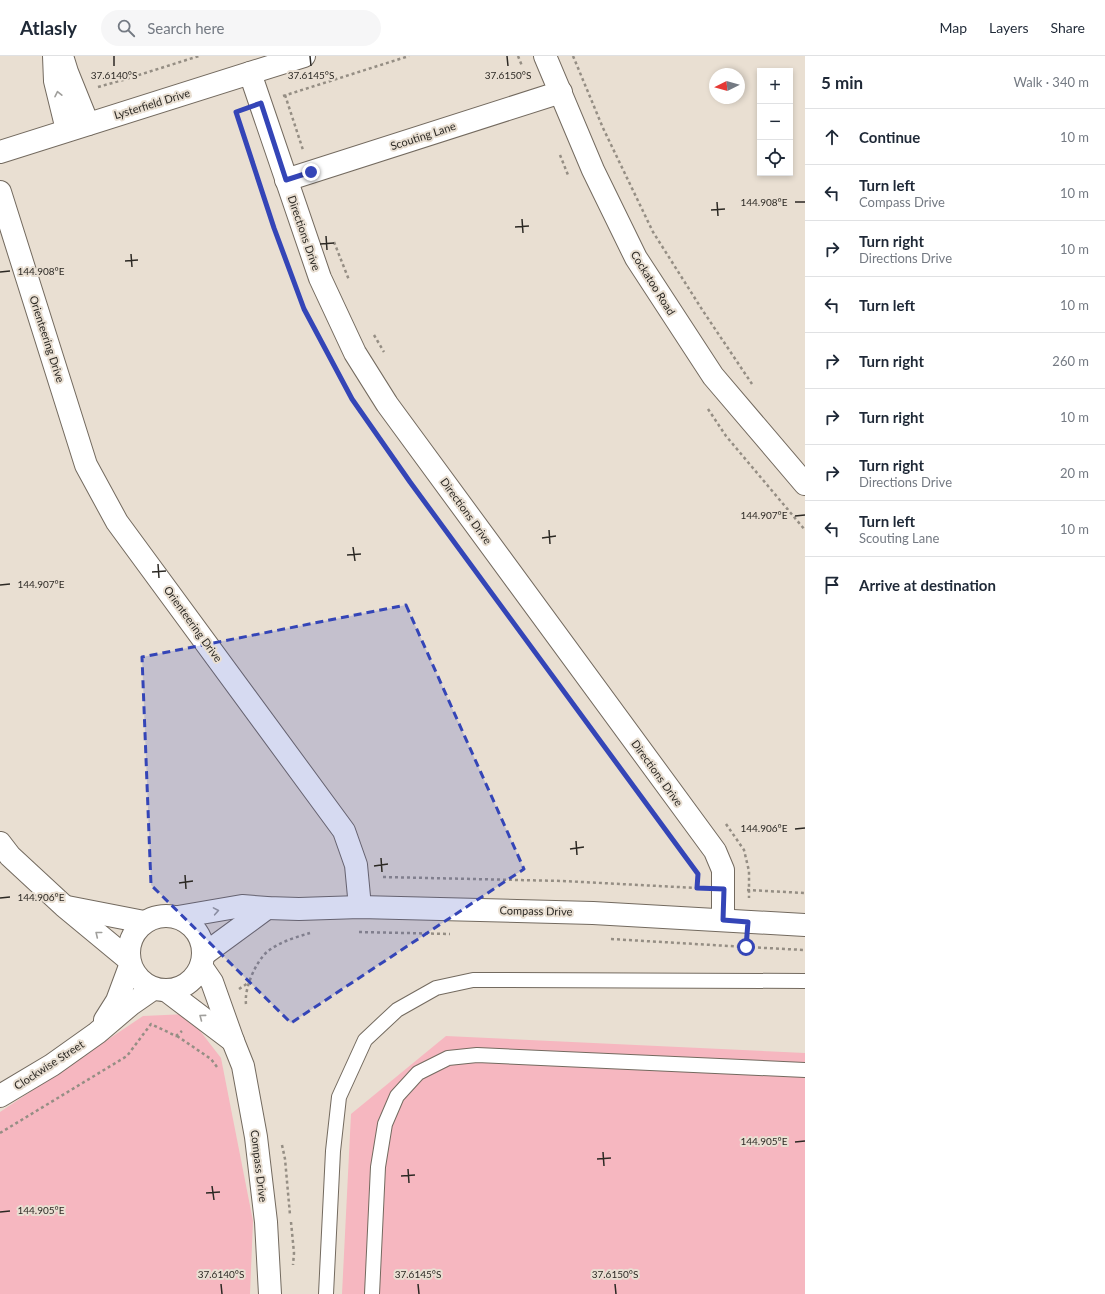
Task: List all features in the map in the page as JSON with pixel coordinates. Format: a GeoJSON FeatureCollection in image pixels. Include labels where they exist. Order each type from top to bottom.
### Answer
{"type":"FeatureCollection","features":[{"type":"Feature","properties":{"kind":"street"},"geometry":{"type":"LineString","coordinates":[[54,56],[55,81],[67,130]]}},
{"type":"Feature","properties":{"kind":"street"},"geometry":{"type":"LineString","coordinates":[[62,56],[88,124]]}},
{"type":"Feature","properties":{"kind":"street","name":"Lysterfield Drive"},"geometry":{"type":"LineString","coordinates":[[0,152],[304,56]]}},
{"type":"Feature","properties":{"kind":"street","name":"Cockatoo Road"},"geometry":{"type":"LineString","coordinates":[[545,56],[593,170],[636,258],[713,376],[805,484]]}},
{"type":"Feature","properties":{"kind":"street","name":"Directions Drive"},"geometry":{"type":"LineString","coordinates":[[250,73],[320,278],[355,353],[387,404],[715,852],[723,870],[723,920]]}},
{"type":"Feature","properties":{"kind":"street","name":"Scouting Lane"},"geometry":{"type":"LineString","coordinates":[[286,180],[561,92]]}},
{"type":"Feature","properties":{"kind":"street","name":"Orienteering Drive"},"geometry":{"type":"LineString","coordinates":[[0,192],[86,465],[117,522],[344,831],[356,865],[360,907]]}},
{"type":"Feature","properties":{"kind":"street"},"geometry":{"type":"LineString","coordinates":[[0,843],[10,856],[64,906],[129,962],[139,980],[160,990],[233,1040]]}},
{"type":"Feature","properties":{"kind":"street"},"geometry":{"type":"LineString","coordinates":[[64,906],[144,922]]}},
{"type":"Feature","properties":{"kind":"street","name":"Compass Drive"},"geometry":{"type":"LineString","coordinates":[[178,917],[242,906],[299,909],[360,907],[593,913],[805,925]]}},
{"type":"Feature","properties":{"kind":"street"},"geometry":{"type":"LineString","coordinates":[[160,990],[181,988],[194,979],[202,961],[266,908]]}},
{"type":"Feature","properties":{"kind":"street"},"geometry":{"type":"LineString","coordinates":[[129,962],[129,945],[134,932],[144,922],[164,915],[178,917],[192,926],[201,939],[202,961]]}},
{"type":"Feature","properties":{"kind":"street","name":"Compass Drive"},"geometry":{"type":"LineString","coordinates":[[202,961],[212,982],[243,1066],[256,1137],[266,1222],[270,1294]]}},
{"type":"Feature","properties":{"kind":"street","name":"Clockwise Street"},"geometry":{"type":"LineString","coordinates":[[97,1033],[117,1001],[129,962]]}},
{"type":"Feature","properties":{"kind":"street","name":"Clockwise Street"},"geometry":{"type":"LineString","coordinates":[[0,1096],[52,1065],[97,1033],[130,1005],[160,990]]}},
{"type":"Feature","properties":{"kind":"lane"},"geometry":{"type":"LineString","coordinates":[[326,1294],[333,1151],[339,1097],[365,1040],[397,1010],[436,988],[473,980],[805,981]]}},
{"type":"Feature","properties":{"kind":"lane"},"geometry":{"type":"LineString","coordinates":[[372,1294],[378,1166],[385,1124],[397,1096],[418,1073],[448,1058],[476,1055],[805,1070]]}},
{"type":"Feature","properties":{"kind":"path"},"geometry":{"type":"LineString","coordinates":[[95,87],[123,80],[199,56]]}},
{"type":"Feature","properties":{"kind":"path"},"geometry":{"type":"LineString","coordinates":[[330,358],[301,302],[274,228],[236,112],[409,56]]}},
{"type":"Feature","properties":{"kind":"path"},"geometry":{"type":"LineString","coordinates":[[572,56],[603,128],[653,232],[703,311],[755,387]]}},
{"type":"Feature","properties":{"kind":"path"},"geometry":{"type":"LineString","coordinates":[[285,96],[311,172]]}},
{"type":"Feature","properties":{"kind":"path"},"geometry":{"type":"LineString","coordinates":[[332,237],[351,286]]}},
{"type":"Feature","properties":{"kind":"path"},"geometry":{"type":"LineString","coordinates":[[372,331],[387,357]]}},
{"type":"Feature","properties":{"kind":"path"},"geometry":{"type":"LineString","coordinates":[[337,371],[352,399],[410,482],[698,874],[697,888]]}},
{"type":"Feature","properties":{"kind":"path"},"geometry":{"type":"LineString","coordinates":[[724,821],[744,850],[749,871],[749,890]]}},
{"type":"Feature","properties":{"kind":"path"},"geometry":{"type":"LineString","coordinates":[[383,877],[563,881],[805,893]]}},
{"type":"Feature","properties":{"kind":"path"},"geometry":{"type":"LineString","coordinates":[[746,947],[748,922]]}},
{"type":"Feature","properties":{"kind":"path"},"geometry":{"type":"LineString","coordinates":[[246,1006],[245,998],[248,982],[256,966],[268,951],[290,939],[313,932]]}},
{"type":"Feature","properties":{"kind":"path"},"geometry":{"type":"LineString","coordinates":[[353,932],[452,934]]}},
{"type":"Feature","properties":{"kind":"path"},"geometry":{"type":"LineString","coordinates":[[606,939],[805,950]]}},
{"type":"Feature","properties":{"kind":"path"},"geometry":{"type":"LineString","coordinates":[[219,1001],[248,982]]}},
{"type":"Feature","properties":{"kind":"path"},"geometry":{"type":"LineString","coordinates":[[176,1036],[200,1016]]}},
{"type":"Feature","properties":{"kind":"path"},"geometry":{"type":"LineString","coordinates":[[0,1133],[127,1056],[151,1024],[176,1036],[211,1059],[219,1068]]}},
{"type":"Feature","properties":{"kind":"highlighted area"},"geometry":{"type":"Polygon","coordinates":[[[406,605],[524,869],[291,1023],[151,885],[142,657],[406,605]]]}},
{"type":"Feature","properties":{"kind":"shaded area"},"geometry":{"type":"Polygon","coordinates":[[[187,1014],[221,1058],[253,1221],[250,1294],[0,1294],[0,1112],[143,1016],[187,1014]]]}},
{"type":"Feature","properties":{"kind":"shaded area"},"geometry":{"type":"Polygon","coordinates":[[[446,1036],[805,1053],[805,1294],[342,1294],[351,1114],[446,1036]]]}},
{"type":"Feature","properties":{"kind":"route"},"geometry":{"type":"LineString","coordinates":[[311,172],[286,180],[261,103],[236,112],[274,228],[304,309],[352,399],[410,482],[672,837],[698,874],[697,888],[724,889],[723,920],[748,922],[746,947]]}}]}
